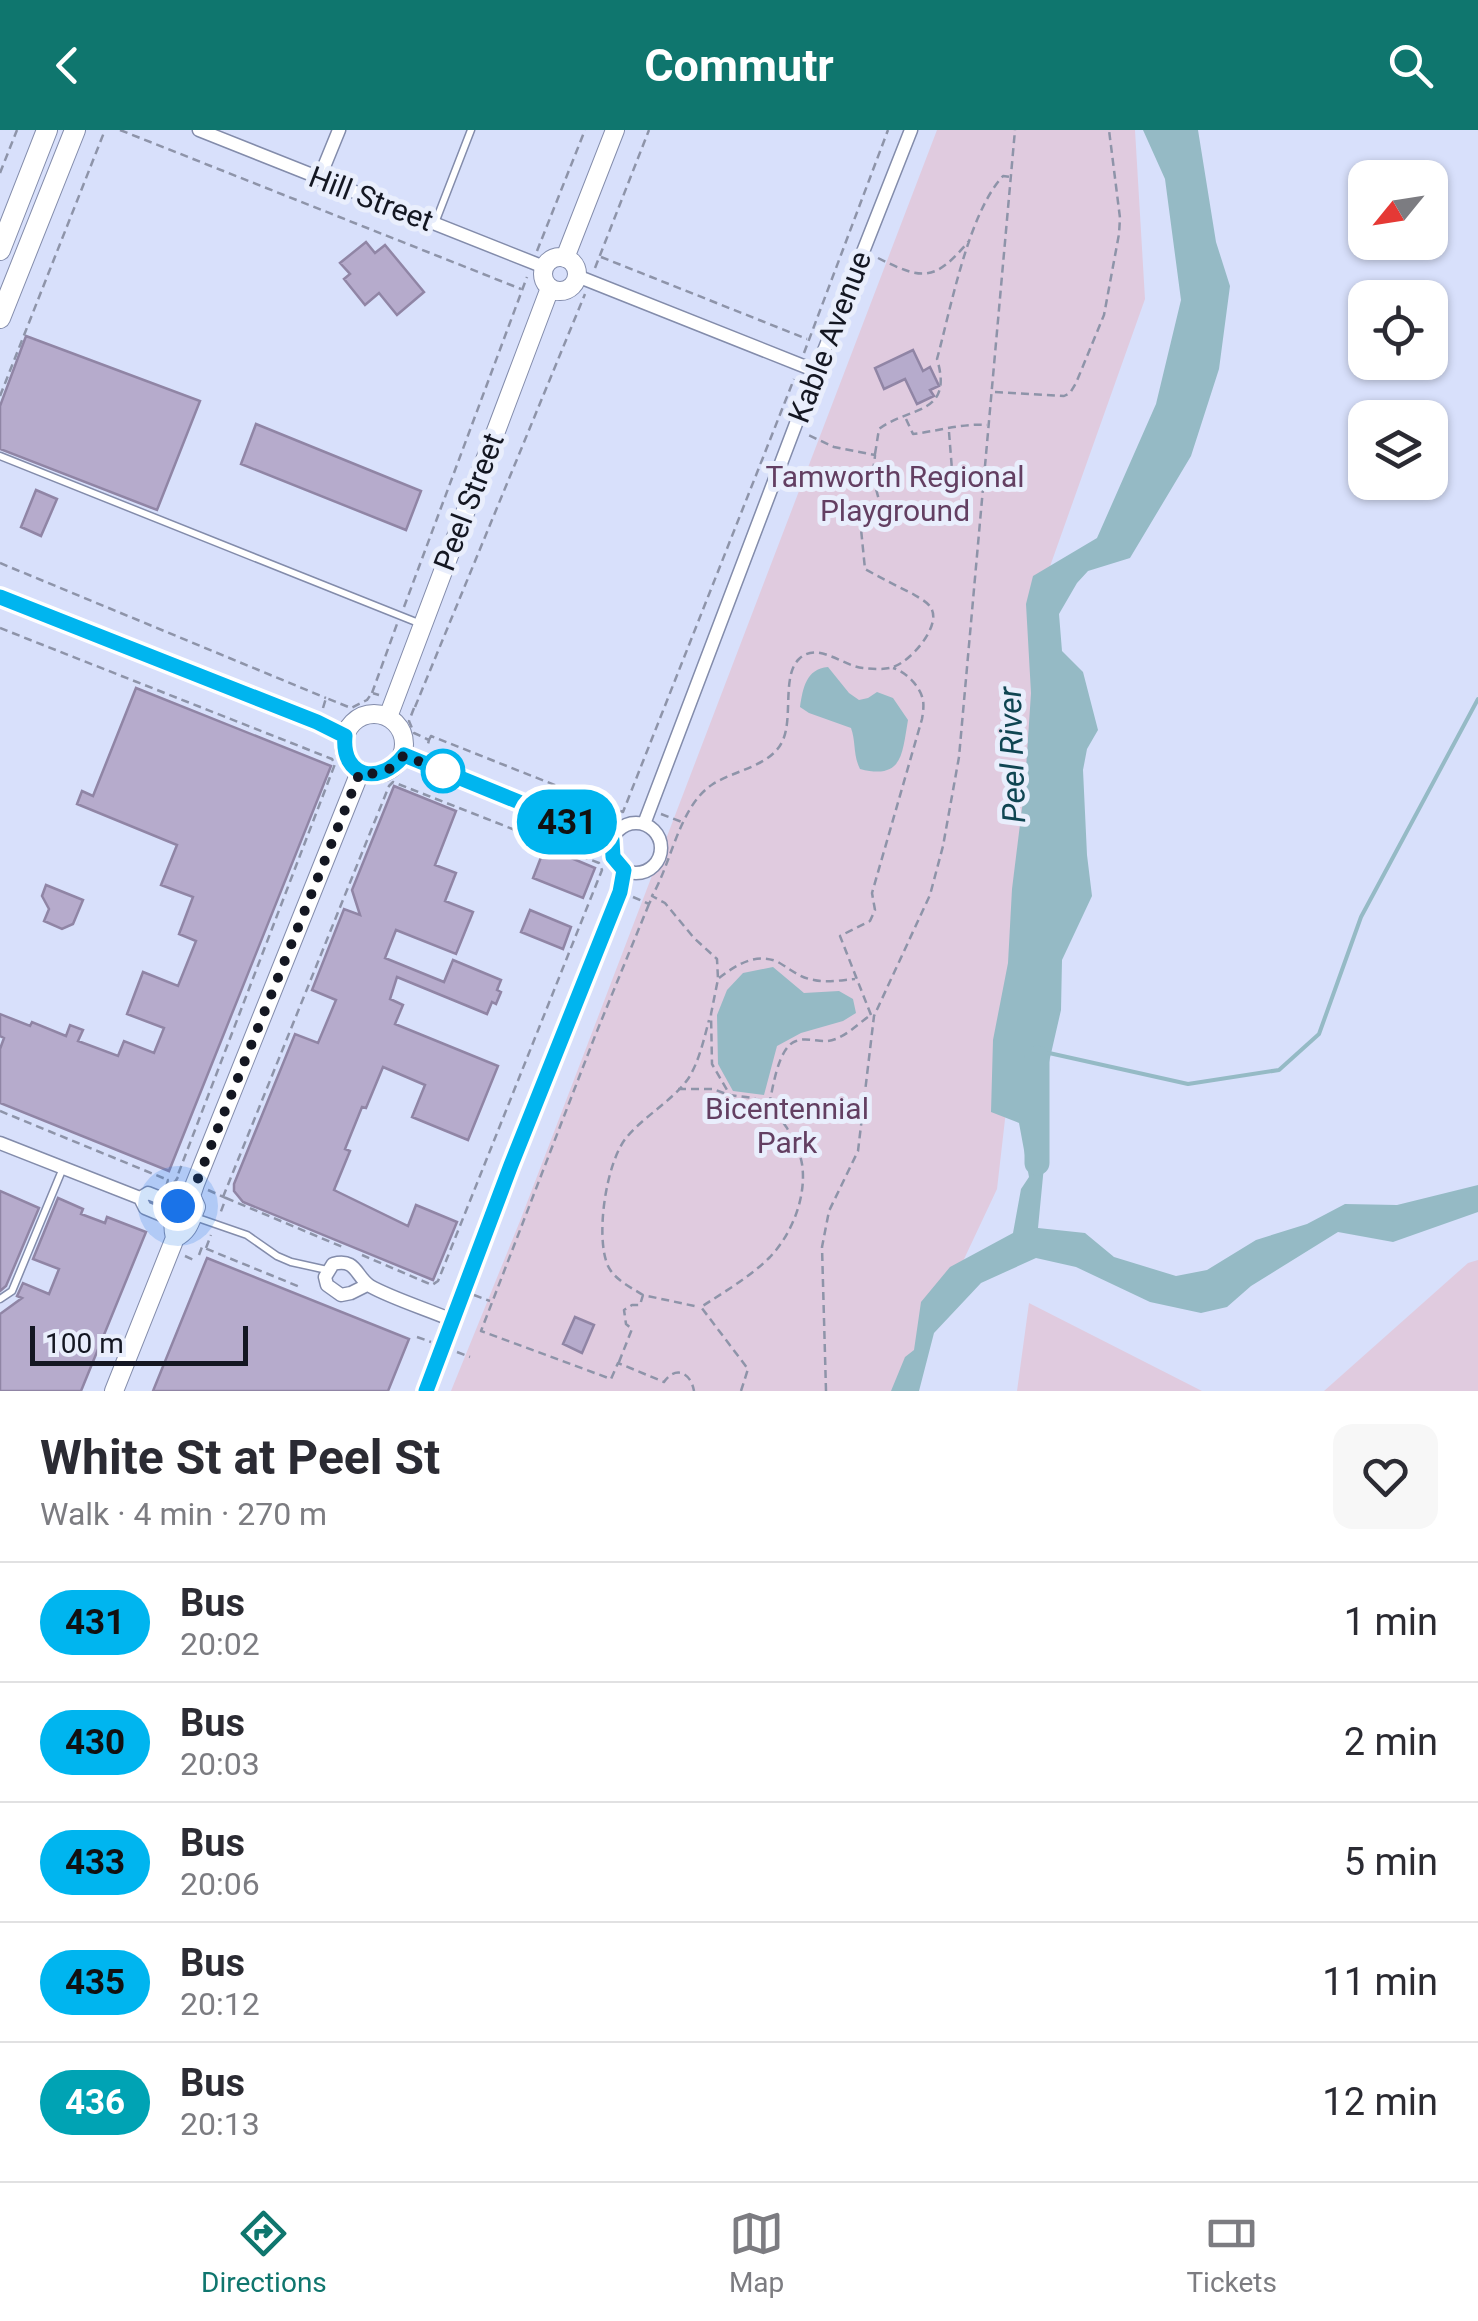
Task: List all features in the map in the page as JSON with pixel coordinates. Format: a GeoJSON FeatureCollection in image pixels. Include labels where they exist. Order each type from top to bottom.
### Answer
{"type":"FeatureCollection","features":[{"type":"Feature","properties":{"kind":"main road"},"geometry":{"type":"LineString","coordinates":[[0,250],[47,130]]}},
{"type":"Feature","properties":{"kind":"main road"},"geometry":{"type":"LineString","coordinates":[[0,318],[74,130]]}},
{"type":"Feature","properties":{"kind":"main road"},"geometry":{"type":"LineString","coordinates":[[566,258],[615,130]]}},
{"type":"Feature","properties":{"kind":"main road"},"geometry":{"type":"LineString","coordinates":[[566,258],[583,278],[561,291],[550,288],[538,265],[566,258]]}},
{"type":"Feature","properties":{"kind":"main road","name":"Peel Street"},"geometry":{"type":"LineString","coordinates":[[388,717],[550,288]]}},
{"type":"Feature","properties":{"kind":"main road"},"geometry":{"type":"LineString","coordinates":[[366,715],[388,717],[402,732],[404,755],[388,771],[360,772],[346,756],[345,736],[355,720],[366,715]]}},
{"type":"Feature","properties":{"kind":"main road"},"geometry":{"type":"LineString","coordinates":[[114,1391],[181,1213],[360,772]]}},
{"type":"Feature","properties":{"kind":"street","name":"Hill Street"},"geometry":{"type":"LineString","coordinates":[[199,130],[538,265]]}},
{"type":"Feature","properties":{"kind":"street"},"geometry":{"type":"LineString","coordinates":[[320,179],[339,130]]}},
{"type":"Feature","properties":{"kind":"street","name":"Kable Avenue"},"geometry":{"type":"LineString","coordinates":[[644,824],[911,130]]}},
{"type":"Feature","properties":{"kind":"street"},"geometry":{"type":"LineString","coordinates":[[583,278],[816,371]]}},
{"type":"Feature","properties":{"kind":"street"},"geometry":{"type":"LineString","coordinates":[[0,597],[345,736]]}},
{"type":"Feature","properties":{"kind":"street"},"geometry":{"type":"LineString","coordinates":[[404,755],[612,840]]}},
{"type":"Feature","properties":{"kind":"street"},"geometry":{"type":"LineString","coordinates":[[644,824],[657,834],[659,858],[648,870],[624,870],[613,857],[612,840],[621,828],[644,824]]}},
{"type":"Feature","properties":{"kind":"street"},"geometry":{"type":"LineString","coordinates":[[426,1391],[620,892],[624,870]]}},
{"type":"Feature","properties":{"kind":"street"},"geometry":{"type":"LineString","coordinates":[[0,1143],[140,1198],[148,1193],[181,1213]]}},
{"type":"Feature","properties":{"kind":"street"},"geometry":{"type":"LineString","coordinates":[[368,1285],[342,1295],[327,1285],[325,1277],[333,1264],[346,1262],[368,1285],[452,1320]]}},
{"type":"Feature","properties":{"kind":"lane"},"geometry":{"type":"LineString","coordinates":[[435,224],[471,130]]}},
{"type":"Feature","properties":{"kind":"lane"},"geometry":{"type":"LineString","coordinates":[[0,456],[422,624]]}},
{"type":"Feature","properties":{"kind":"lane"},"geometry":{"type":"LineString","coordinates":[[0,1300],[12,1291],[64,1167]]}},
{"type":"Feature","properties":{"kind":"lane"},"geometry":{"type":"LineString","coordinates":[[181,1213],[247,1235],[277,1256],[327,1270]]}},
{"type":"Feature","properties":{"kind":"path"},"geometry":{"type":"LineString","coordinates":[[0,173],[17,130]]}},
{"type":"Feature","properties":{"kind":"path"},"geometry":{"type":"LineString","coordinates":[[0,396],[105,130]]}},
{"type":"Feature","properties":{"kind":"path"},"geometry":{"type":"LineString","coordinates":[[120,130],[522,289]]}},
{"type":"Feature","properties":{"kind":"path"},"geometry":{"type":"LineString","coordinates":[[0,563],[351,708],[367,700],[374,693],[522,289],[538,265],[585,130]]}},
{"type":"Feature","properties":{"kind":"path"},"geometry":{"type":"LineString","coordinates":[[428,740],[414,734],[409,720],[583,278],[600,257],[650,130]]}},
{"type":"Feature","properties":{"kind":"path"},"geometry":{"type":"LineString","coordinates":[[426,750],[430,736],[623,812],[888,130]]}},
{"type":"Feature","properties":{"kind":"path"},"geometry":{"type":"LineString","coordinates":[[826,1391],[822,1247],[830,1210],[858,1151],[873,1015],[930,896],[959,757],[1016,130]]}},
{"type":"Feature","properties":{"kind":"path"},"geometry":{"type":"LineString","coordinates":[[992,392],[1064,396],[1076,383],[1104,315],[1119,234],[1109,130]]}},
{"type":"Feature","properties":{"kind":"path"},"geometry":{"type":"LineString","coordinates":[[892,668],[918,650],[934,617],[931,606],[866,569],[861,528],[878,519],[881,508],[873,471],[880,429],[932,402],[941,389],[937,359],[970,240],[993,187],[1003,176],[1011,177]]}},
{"type":"Feature","properties":{"kind":"path"},"geometry":{"type":"LineString","coordinates":[[863,251],[905,272],[927,274],[949,265],[970,240]]}},
{"type":"Feature","properties":{"kind":"path"},"geometry":{"type":"LineString","coordinates":[[600,257],[809,339]]}},
{"type":"Feature","properties":{"kind":"path"},"geometry":{"type":"LineString","coordinates":[[905,418],[913,434],[969,424],[989,425]]}},
{"type":"Feature","properties":{"kind":"path"},"geometry":{"type":"LineString","coordinates":[[795,429],[834,446],[875,456]]}},
{"type":"Feature","properties":{"kind":"path"},"geometry":{"type":"LineString","coordinates":[[949,430],[952,470]]}},
{"type":"Feature","properties":{"kind":"path"},"geometry":{"type":"LineString","coordinates":[[0,628],[332,759],[335,764],[175,1182],[0,1111]]}},
{"type":"Feature","properties":{"kind":"path"},"geometry":{"type":"LineString","coordinates":[[642,1295],[640,1305],[624,1310],[626,1324],[632,1329],[611,1379],[481,1331],[683,822],[696,798],[713,784],[774,753],[789,717],[790,674],[797,661],[808,653],[822,652],[848,666],[903,671],[923,700],[922,719],[872,893],[876,910],[870,921],[840,936],[873,1015]]}},
{"type":"Feature","properties":{"kind":"path"},"geometry":{"type":"LineString","coordinates":[[322,709],[326,698]]}},
{"type":"Feature","properties":{"kind":"path"},"geometry":{"type":"LineString","coordinates":[[405,703],[414,707]]}},
{"type":"Feature","properties":{"kind":"path"},"geometry":{"type":"LineString","coordinates":[[212,1191],[225,1198],[432,1285],[438,1281],[602,870],[599,863],[393,782],[298,1011],[225,1198],[218,1220]]}},
{"type":"Feature","properties":{"kind":"path"},"geometry":{"type":"LineString","coordinates":[[602,814],[606,805]]}},
{"type":"Feature","properties":{"kind":"path"},"geometry":{"type":"LineString","coordinates":[[586,858],[590,850]]}},
{"type":"Feature","properties":{"kind":"path"},"geometry":{"type":"LineString","coordinates":[[597,882],[606,886]]}},
{"type":"Feature","properties":{"kind":"path"},"geometry":{"type":"LineString","coordinates":[[652,896],[665,904],[717,959],[718,979],[711,1014],[689,1077],[625,1139],[614,1161],[602,1246],[609,1270],[642,1295],[701,1307],[748,1369],[741,1391]]}},
{"type":"Feature","properties":{"kind":"path"},"geometry":{"type":"LineString","coordinates":[[633,897],[649,904]]}},
{"type":"Feature","properties":{"kind":"path"},"geometry":{"type":"LineString","coordinates":[[718,979],[758,957],[776,961],[794,974],[815,981],[857,979]]}},
{"type":"Feature","properties":{"kind":"path"},"geometry":{"type":"LineString","coordinates":[[289,1008],[298,1011]]}},
{"type":"Feature","properties":{"kind":"path"},"geometry":{"type":"LineString","coordinates":[[711,1014],[712,1064],[730,1095]]}},
{"type":"Feature","properties":{"kind":"path"},"geometry":{"type":"LineString","coordinates":[[769,1106],[779,1066],[790,1044],[799,1039],[830,1041],[873,1015]]}},
{"type":"Feature","properties":{"kind":"path"},"geometry":{"type":"LineString","coordinates":[[678,1090],[713,1089],[764,1102],[780,1117],[802,1164],[796,1214],[787,1235],[770,1257],[745,1278],[701,1307]]}},
{"type":"Feature","properties":{"kind":"path"},"geometry":{"type":"LineString","coordinates":[[177,1177],[181,1213]]}},
{"type":"Feature","properties":{"kind":"path"},"geometry":{"type":"LineString","coordinates":[[168,1180],[196,1261]]}},
{"type":"Feature","properties":{"kind":"path"},"geometry":{"type":"LineString","coordinates":[[206,1248],[212,1232]]}},
{"type":"Feature","properties":{"kind":"path"},"geometry":{"type":"LineString","coordinates":[[199,1254],[202,1247],[206,1248],[300,1287]]}},
{"type":"Feature","properties":{"kind":"path"},"geometry":{"type":"LineString","coordinates":[[474,1296],[492,1302]]}},
{"type":"Feature","properties":{"kind":"path"},"geometry":{"type":"LineString","coordinates":[[618,1363],[664,1382],[670,1374],[686,1374],[694,1391]]}},
{"type":"Feature","properties":{"kind":"green space","name":"Bicentennial Park"},"geometry":{"type":"Polygon","coordinates":[[[937,130],[1135,130],[1145,299],[1037,603],[1053,702],[997,1189],[902,1391],[451,1391],[520,1221],[937,130]]]}},
{"type":"Feature","properties":{"kind":"green space"},"geometry":{"type":"Polygon","coordinates":[[[1478,1260],[1478,1391],[1324,1391],[1468,1263],[1478,1260]]]}},
{"type":"Feature","properties":{"kind":"green space"},"geometry":{"type":"Polygon","coordinates":[[[1029,1303],[1202,1391],[1017,1391],[1029,1303]]]}},
{"type":"Feature","properties":{"kind":"shaded area"},"geometry":{"type":"Polygon","coordinates":[[[1143,130],[1198,130],[1216,242],[1230,286],[1219,369],[1191,456],[1130,558],[1088,571],[1059,614],[1062,651],[1083,672],[1098,730],[1087,749],[1083,770],[1092,896],[1062,960],[1061,1010],[1047,1071],[1025,1114],[1040,1131],[1044,1166],[1038,1228],[1085,1233],[1114,1257],[1176,1276],[1207,1270],[1256,1240],[1307,1224],[1345,1204],[1397,1205],[1478,1185],[1478,1212],[1393,1242],[1338,1232],[1251,1286],[1227,1307],[1201,1313],[1150,1302],[1076,1267],[1036,1258],[981,1283],[934,1333],[919,1391],[891,1391],[905,1357],[914,1350],[921,1302],[950,1267],[1013,1233],[1021,1189],[1029,1177],[1019,1123],[991,1112],[993,1040],[1008,963],[1012,889],[1025,784],[1031,693],[1026,604],[1033,576],[1097,538],[1156,404],[1181,300],[1165,179],[1143,130]]]}},
{"type":"Feature","properties":{"kind":"shaded area"},"geometry":{"type":"Polygon","coordinates":[[[828,667],[859,700],[877,692],[893,698],[908,720],[902,753],[893,767],[885,771],[860,769],[851,728],[800,707],[810,676],[828,667]]]}},
{"type":"Feature","properties":{"kind":"shaded area"},"geometry":{"type":"Polygon","coordinates":[[[773,967],[804,993],[839,991],[853,999],[856,1013],[777,1046],[764,1095],[733,1091],[718,1064],[717,1015],[727,990],[743,973],[773,967]]]}},
{"type":"Feature","properties":{"kind":"building"},"geometry":{"type":"Polygon","coordinates":[[[366,242],[375,253],[385,245],[424,292],[397,315],[379,293],[365,305],[344,279],[350,274],[340,263],[366,242]]]}},
{"type":"Feature","properties":{"kind":"building"},"geometry":{"type":"Polygon","coordinates":[[[26,336],[200,401],[157,510],[0,449],[0,406],[26,336]]]}},
{"type":"Feature","properties":{"kind":"building"},"geometry":{"type":"Polygon","coordinates":[[[913,350],[923,371],[930,367],[939,386],[930,390],[934,396],[917,404],[905,379],[884,389],[875,368],[913,350]]]}},
{"type":"Feature","properties":{"kind":"building"},"geometry":{"type":"Polygon","coordinates":[[[256,424],[421,491],[406,530],[241,464],[256,424]]]}},
{"type":"Feature","properties":{"kind":"building"},"geometry":{"type":"Polygon","coordinates":[[[36,490],[57,499],[41,536],[21,527],[36,490]]]}},
{"type":"Feature","properties":{"kind":"building"},"geometry":{"type":"Polygon","coordinates":[[[136,688],[331,766],[169,1171],[0,1103],[0,1049],[4,1038],[0,1036],[0,1014],[66,1036],[70,1025],[83,1030],[78,1041],[118,1056],[124,1041],[154,1053],[164,1028],[127,1014],[143,972],[178,986],[196,941],[179,934],[193,897],[161,885],[177,845],[77,804],[82,791],[93,796],[136,688]]]}},
{"type":"Feature","properties":{"kind":"building"},"geometry":{"type":"Polygon","coordinates":[[[394,786],[456,811],[435,865],[456,873],[445,901],[473,912],[456,954],[396,930],[385,958],[444,982],[453,960],[501,980],[497,990],[501,992],[487,1014],[397,977],[390,999],[403,1005],[395,1024],[498,1066],[468,1140],[412,1117],[425,1085],[383,1067],[345,1149],[350,1151],[334,1190],[408,1226],[416,1205],[457,1222],[433,1280],[243,1202],[234,1191],[295,1034],[318,1043],[336,1000],[312,990],[344,909],[360,915],[352,890],[394,786]]]}},
{"type":"Feature","properties":{"kind":"building"},"geometry":{"type":"Polygon","coordinates":[[[545,847],[595,868],[583,898],[533,878],[545,847]]]}},
{"type":"Feature","properties":{"kind":"building"},"geometry":{"type":"Polygon","coordinates":[[[46,885],[83,900],[73,924],[62,929],[44,921],[49,909],[42,896],[46,885]]]}},
{"type":"Feature","properties":{"kind":"building"},"geometry":{"type":"Polygon","coordinates":[[[530,910],[571,927],[563,949],[521,932],[530,910]]]}},
{"type":"Feature","properties":{"kind":"building"},"geometry":{"type":"Polygon","coordinates":[[[0,1191],[39,1208],[6,1286],[0,1291],[0,1191]]]}},
{"type":"Feature","properties":{"kind":"building"},"geometry":{"type":"Polygon","coordinates":[[[58,1198],[83,1209],[81,1214],[105,1223],[107,1217],[146,1232],[81,1391],[0,1391],[0,1314],[22,1298],[17,1296],[23,1283],[49,1294],[59,1269],[33,1259],[58,1198]]]}},
{"type":"Feature","properties":{"kind":"building"},"geometry":{"type":"Polygon","coordinates":[[[207,1258],[409,1339],[388,1391],[153,1391],[207,1258]]]}},
{"type":"Feature","properties":{"kind":"building"},"geometry":{"type":"Polygon","coordinates":[[[575,1317],[594,1325],[582,1353],[563,1344],[575,1317]]]}},
{"type":"Feature","properties":{"kind":"waterway"},"geometry":{"type":"LineString","coordinates":[[1049,1053],[1188,1084],[1279,1070],[1319,1034],[1361,917],[1478,699]]}},
{"type":"Feature","properties":{"kind":"waterway","name":"Peel River"},"geometry":{"type":"LineString","coordinates":[[1037,1058],[1037,1163]]}},
{"type":"Feature","properties":{"kind":"bus line","name":"431"},"geometry":{"type":"LineString","coordinates":[[0,597],[317,722],[345,736],[346,756],[360,772],[388,771],[404,755],[612,840],[613,857],[624,870],[620,892],[426,1391]]}},
{"type":"Feature","properties":{"kind":"route"},"geometry":{"type":"LineString","coordinates":[[178,1206],[191,1196],[360,772],[388,771],[404,755],[454,776],[443,771]]}},
{"type":"Feature","properties":{"kind":"park label","name":"Tamworth Regional Playground"},"geometry":{"type":"Point","coordinates":[895,494]}}]}
